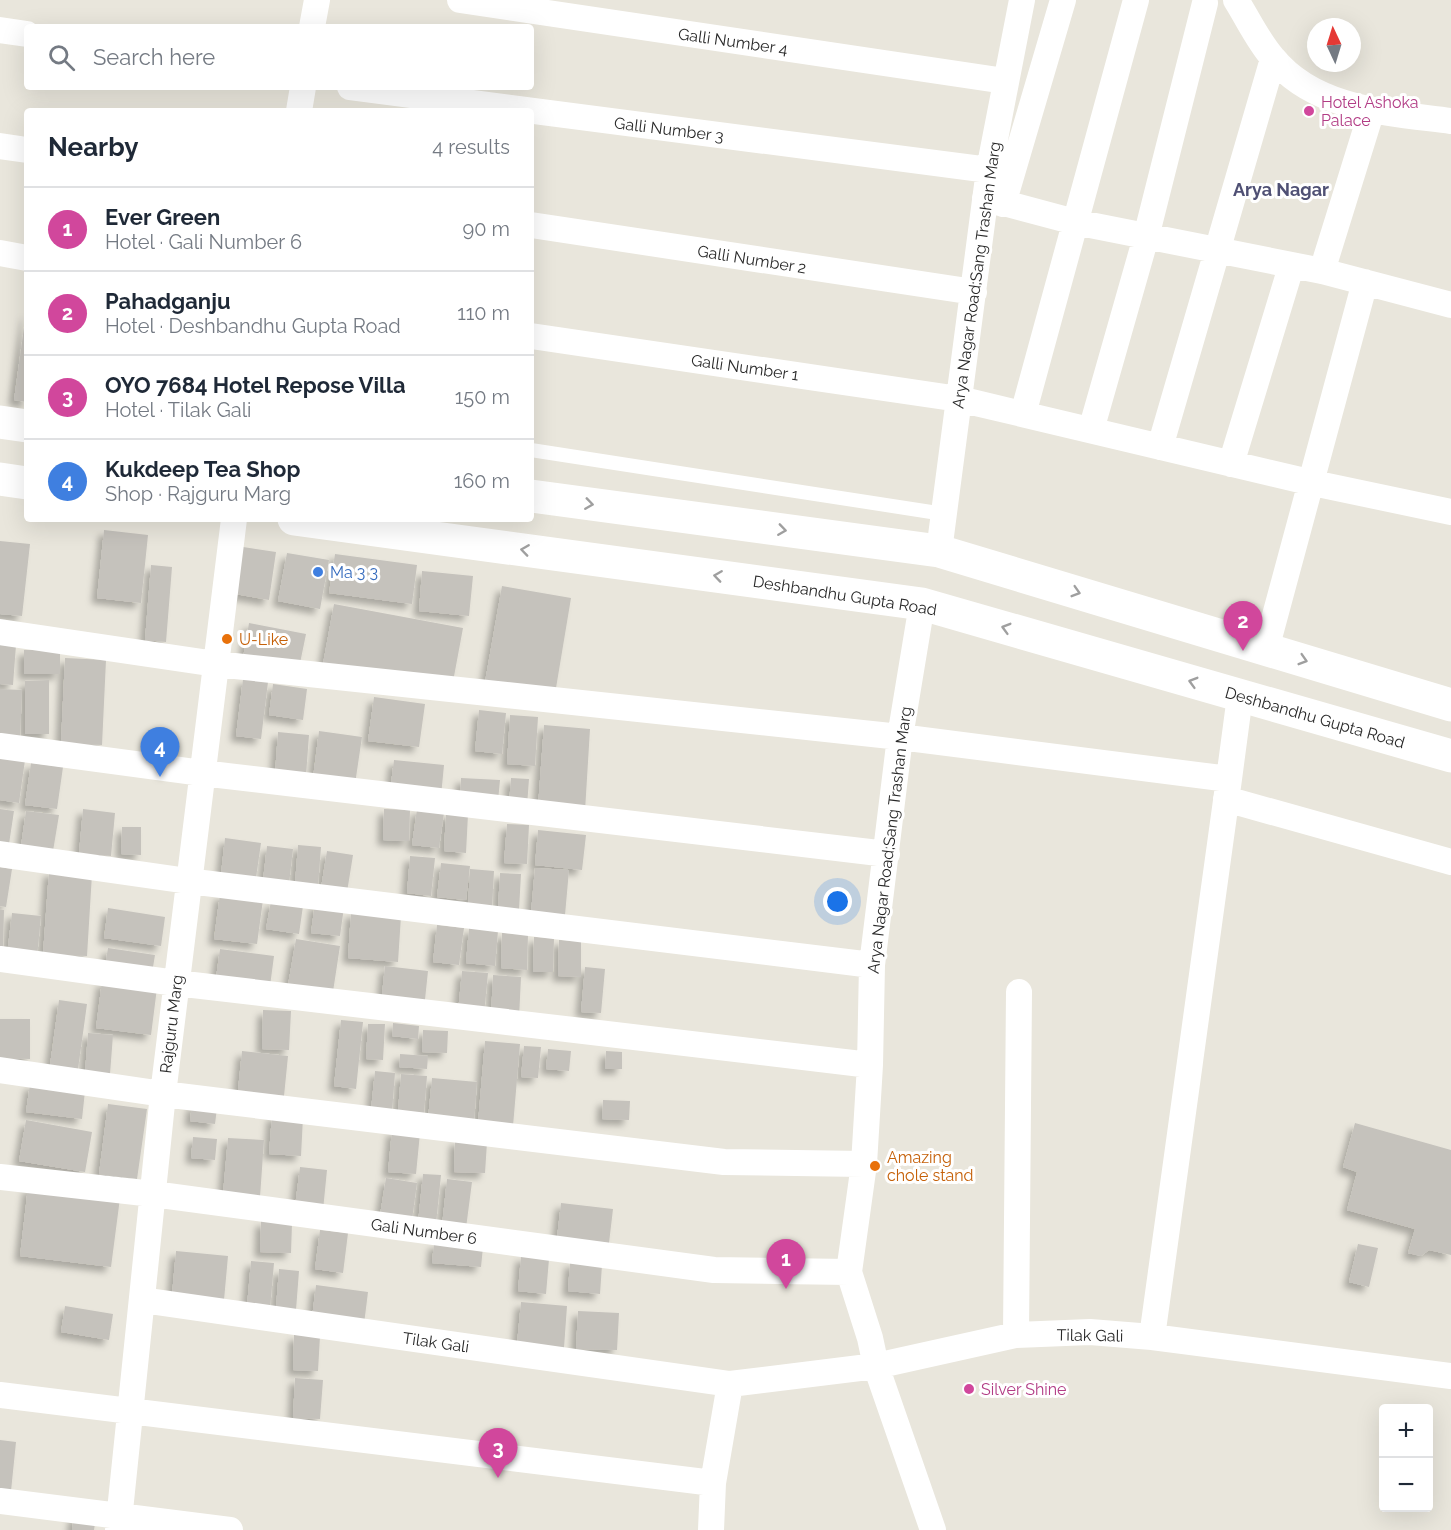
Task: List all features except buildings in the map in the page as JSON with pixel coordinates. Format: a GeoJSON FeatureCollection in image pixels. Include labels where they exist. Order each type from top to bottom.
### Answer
{"type":"FeatureCollection","features":[{"type":"Feature","properties":{"kind":"main road"},"geometry":{"type":"LineString","coordinates":[[0,422],[24,426]]}},
{"type":"Feature","properties":{"kind":"main road"},"geometry":{"type":"LineString","coordinates":[[0,479],[24,483]]}},
{"type":"Feature","properties":{"kind":"main road"},"geometry":{"type":"LineString","coordinates":[[534,496],[939,551],[1451,705]]}},
{"type":"Feature","properties":{"kind":"main road","name":"Deshbandhu Gupta Road"},"geometry":{"type":"LineString","coordinates":[[316,522],[922,604],[1451,756]]}},
{"type":"Feature","properties":{"kind":"street"},"geometry":{"type":"LineString","coordinates":[[313,24],[317,0]]}},
{"type":"Feature","properties":{"kind":"street","name":"Galli Number 4"},"geometry":{"type":"LineString","coordinates":[[460,0],[1005,81]]}},
{"type":"Feature","properties":{"kind":"street","name":"Arya Nagar Road;Sang Trashan Marg"},"geometry":{"type":"LineString","coordinates":[[939,551],[974,292],[994,201],[989,170],[1022,0]]}},
{"type":"Feature","properties":{"kind":"street"},"geometry":{"type":"LineString","coordinates":[[1063,0],[994,201],[1075,222],[1291,267],[1322,271],[1451,305]]}},
{"type":"Feature","properties":{"kind":"street"},"geometry":{"type":"LineString","coordinates":[[1023,414],[1136,0]]}},
{"type":"Feature","properties":{"kind":"street"},"geometry":{"type":"LineString","coordinates":[[1091,430],[1146,237],[1198,1],[1239,5],[1273,59],[1298,80],[1334,100],[1372,110],[1451,121]]}},
{"type":"Feature","properties":{"kind":"street"},"geometry":{"type":"LineString","coordinates":[[0,30],[24,34]]}},
{"type":"Feature","properties":{"kind":"street"},"geometry":{"type":"LineString","coordinates":[[1160,447],[1273,59]]}},
{"type":"Feature","properties":{"kind":"street"},"geometry":{"type":"LineString","coordinates":[[300,108],[302,90]]}},
{"type":"Feature","properties":{"kind":"street","name":"Galli Number 3"},"geometry":{"type":"LineString","coordinates":[[373,90],[512,108]]}},
{"type":"Feature","properties":{"kind":"street"},"geometry":{"type":"LineString","coordinates":[[1322,271],[1372,110]]}},
{"type":"Feature","properties":{"kind":"street","name":"Galli Number 3"},"geometry":{"type":"LineString","coordinates":[[534,111],[989,170]]}},
{"type":"Feature","properties":{"kind":"street"},"geometry":{"type":"LineString","coordinates":[[0,146],[24,150]]}},
{"type":"Feature","properties":{"kind":"street","name":"Galli Number 2"},"geometry":{"type":"LineString","coordinates":[[534,225],[974,292]]}},
{"type":"Feature","properties":{"kind":"street"},"geometry":{"type":"LineString","coordinates":[[0,253],[24,257]]}},
{"type":"Feature","properties":{"kind":"street"},"geometry":{"type":"LineString","coordinates":[[1231,464],[1291,267]]}},
{"type":"Feature","properties":{"kind":"street"},"geometry":{"type":"LineString","coordinates":[[1266,649],[1313,483],[1365,282]]}},
{"type":"Feature","properties":{"kind":"street","name":"Galli Number 1"},"geometry":{"type":"LineString","coordinates":[[534,336],[959,399],[1313,483],[1451,512]]}},
{"type":"Feature","properties":{"kind":"street","name":"Rajguru Marg"},"geometry":{"type":"LineString","coordinates":[[119,1524],[163,1094],[234,522]]}},
{"type":"Feature","properties":{"kind":"street","name":"Arya Nagar Road;Sang Trashan Marg"},"geometry":{"type":"LineString","coordinates":[[922,604],[900,737],[872,965],[870,1065],[864,1164],[849,1272],[870,1338],[876,1366],[933,1530]]}},
{"type":"Feature","properties":{"kind":"street"},"geometry":{"type":"LineString","coordinates":[[0,632],[216,664],[900,737],[1228,789],[1451,862]]}},
{"type":"Feature","properties":{"kind":"street"},"geometry":{"type":"LineString","coordinates":[[1152,1337],[1240,696]]}},
{"type":"Feature","properties":{"kind":"street"},"geometry":{"type":"LineString","coordinates":[[0,746],[202,773],[887,854]]}},
{"type":"Feature","properties":{"kind":"street"},"geometry":{"type":"LineString","coordinates":[[0,854],[188,881],[872,965]]}},
{"type":"Feature","properties":{"kind":"street"},"geometry":{"type":"LineString","coordinates":[[0,959],[176,983],[870,1065]]}},
{"type":"Feature","properties":{"kind":"street"},"geometry":{"type":"LineString","coordinates":[[1016,1335],[1019,992]]}},
{"type":"Feature","properties":{"kind":"street"},"geometry":{"type":"LineString","coordinates":[[0,1070],[163,1094],[724,1162],[864,1164]]}},
{"type":"Feature","properties":{"kind":"street","name":"Gali Number 6"},"geometry":{"type":"LineString","coordinates":[[0,1177],[153,1194],[714,1270],[849,1272]]}},
{"type":"Feature","properties":{"kind":"street","name":"Tilak Gali"},"geometry":{"type":"LineString","coordinates":[[142,1300],[730,1384],[876,1366],[1016,1335],[1090,1332],[1152,1337],[1451,1376]]}},
{"type":"Feature","properties":{"kind":"street"},"geometry":{"type":"LineString","coordinates":[[711,1530],[713,1483],[730,1384]]}},
{"type":"Feature","properties":{"kind":"street"},"geometry":{"type":"LineString","coordinates":[[0,1395],[130,1409],[713,1483]]}},
{"type":"Feature","properties":{"kind":"street"},"geometry":{"type":"LineString","coordinates":[[0,1500],[119,1524],[230,1530]]}},
{"type":"Feature","properties":{"kind":"lane"},"geometry":{"type":"LineString","coordinates":[[534,450],[944,514]]}},
{"type":"Feature","properties":{"kind":"place","name":"Hotel Ashoka Palace"},"geometry":{"type":"Point","coordinates":[1309,111]}},
{"type":"Feature","properties":{"kind":"place","name":"Ma 3 3"},"geometry":{"type":"Point","coordinates":[318,572]}},
{"type":"Feature","properties":{"kind":"place","name":"U-Like"},"geometry":{"type":"Point","coordinates":[227,639]}},
{"type":"Feature","properties":{"kind":"place","name":"Pahadganju"},"geometry":{"type":"Point","coordinates":[1243,651]}},
{"type":"Feature","properties":{"kind":"place","name":"Kukdeep Tea Shop"},"geometry":{"type":"Point","coordinates":[160,777]}},
{"type":"Feature","properties":{"kind":"place","name":"Amazing chole stand"},"geometry":{"type":"Point","coordinates":[875,1166]}},
{"type":"Feature","properties":{"kind":"place","name":"Ever Green"},"geometry":{"type":"Point","coordinates":[786,1289]}},
{"type":"Feature","properties":{"kind":"place","name":"Silver Shine"},"geometry":{"type":"Point","coordinates":[969,1389]}},
{"type":"Feature","properties":{"kind":"place","name":"OYO 7684 Hotel Repose Villa"},"geometry":{"type":"Point","coordinates":[498,1478]}},
{"type":"Feature","properties":{"kind":"district","name":"Arya Nagar"},"geometry":{"type":"Point","coordinates":[1281,190]}}]}
